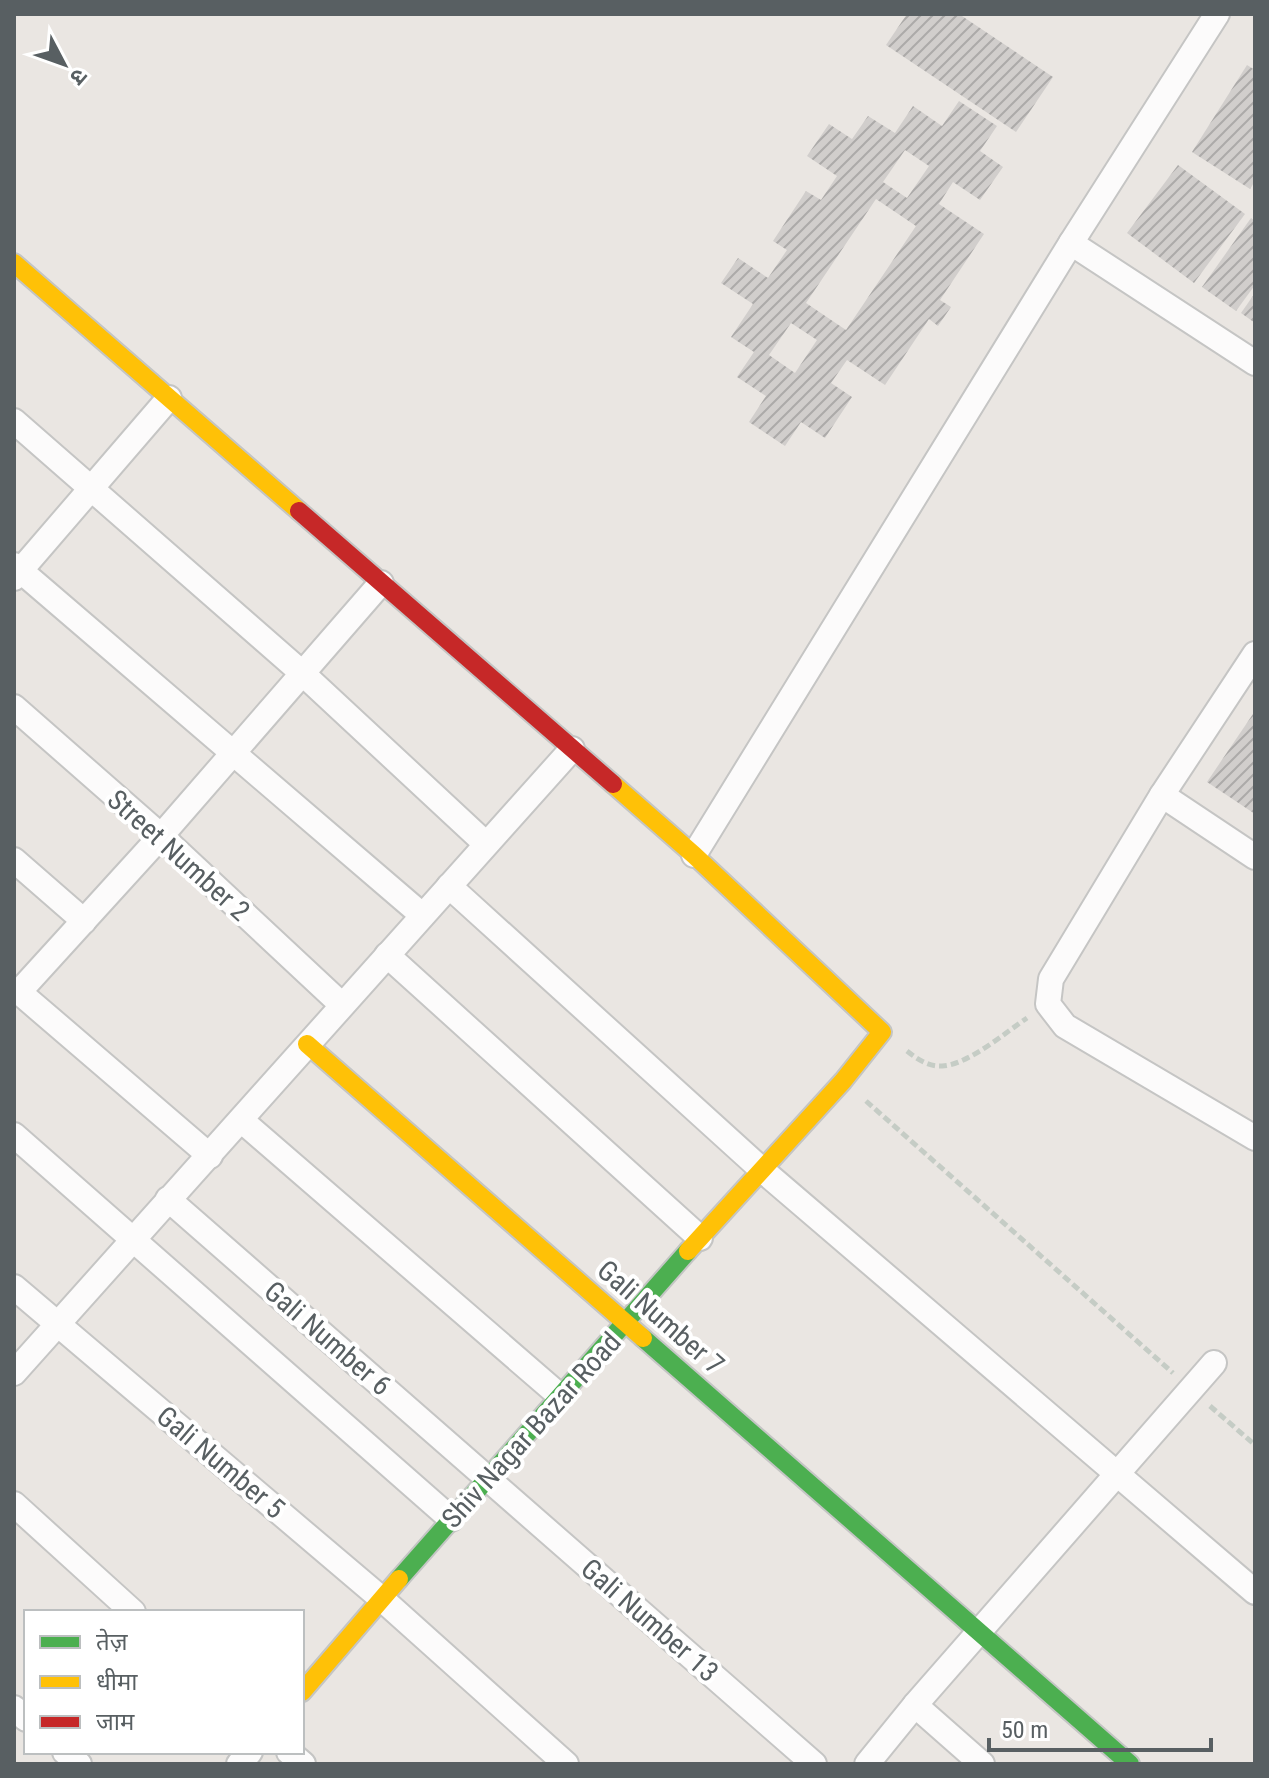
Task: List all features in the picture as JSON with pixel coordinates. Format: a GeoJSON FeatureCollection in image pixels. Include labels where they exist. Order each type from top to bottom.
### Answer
{"type":"FeatureCollection","features":[{"type":"Feature","properties":{"kind":"street"},"geometry":{"type":"LineString","coordinates":[[694,855],[1071,243],[1217,14]]}},
{"type":"Feature","properties":{"kind":"street"},"geometry":{"type":"LineString","coordinates":[[1071,243],[1255,363]]}},
{"type":"Feature","properties":{"kind":"street"},"geometry":{"type":"LineString","coordinates":[[14,263],[694,855],[882,1032]]}},
{"type":"Feature","properties":{"kind":"street"},"geometry":{"type":"LineString","coordinates":[[169,398],[92,489],[16,571],[422,915]]}},
{"type":"Feature","properties":{"kind":"street"},"geometry":{"type":"LineString","coordinates":[[14,421],[301,672],[486,844]]}},
{"type":"Feature","properties":{"kind":"street"},"geometry":{"type":"LineString","coordinates":[[210,1156],[16,993],[161,836],[381,583]]}},
{"type":"Feature","properties":{"kind":"street"},"geometry":{"type":"LineString","coordinates":[[1255,654],[1162,795],[1051,979],[1048,1004],[1065,1026],[1255,1138]]}},
{"type":"Feature","properties":{"kind":"street","name":"Street Number 2"},"geometry":{"type":"LineString","coordinates":[[14,707],[161,836],[342,1005]]}},
{"type":"Feature","properties":{"kind":"street"},"geometry":{"type":"LineString","coordinates":[[14,1373],[572,749]]}},
{"type":"Feature","properties":{"kind":"street"},"geometry":{"type":"LineString","coordinates":[[1162,795],[1255,857]]}},
{"type":"Feature","properties":{"kind":"street"},"geometry":{"type":"LineString","coordinates":[[14,860],[84,921]]}},
{"type":"Feature","properties":{"kind":"street"},"geometry":{"type":"LineString","coordinates":[[449,886],[761,1169],[1255,1592]]}},
{"type":"Feature","properties":{"kind":"street"},"geometry":{"type":"LineString","coordinates":[[387,955],[700,1238]]}},
{"type":"Feature","properties":{"kind":"street","name":"Shiv Nagar Bazar Road"},"geometry":{"type":"LineString","coordinates":[[304,1690],[487,1477],[843,1081],[882,1032]]}},
{"type":"Feature","properties":{"kind":"street","name":"Gali Number 7"},"geometry":{"type":"LineString","coordinates":[[307,1044],[1130,1764]]}},
{"type":"Feature","properties":{"kind":"street"},"geometry":{"type":"LineString","coordinates":[[241,1120],[560,1396]]}},
{"type":"Feature","properties":{"kind":"street"},"geometry":{"type":"LineString","coordinates":[[14,1135],[451,1519]]}},
{"type":"Feature","properties":{"kind":"street","name":"Gali Number 6"},"geometry":{"type":"LineString","coordinates":[[168,1199],[487,1477]]}},
{"type":"Feature","properties":{"kind":"street","name":"Gali Number 5"},"geometry":{"type":"LineString","coordinates":[[14,1287],[383,1600],[566,1764]]}},
{"type":"Feature","properties":{"kind":"street"},"geometry":{"type":"LineString","coordinates":[[867,1764],[1214,1363]]}},
{"type":"Feature","properties":{"kind":"street","name":"Gali Number 13"},"geometry":{"type":"LineString","coordinates":[[487,1477],[814,1764]]}},
{"type":"Feature","properties":{"kind":"street"},"geometry":{"type":"LineString","coordinates":[[14,1504],[131,1610]]}},
{"type":"Feature","properties":{"kind":"street"},"geometry":{"type":"LineString","coordinates":[[915,1705],[982,1764]]}},
{"type":"Feature","properties":{"kind":"path"},"geometry":{"type":"LineString","coordinates":[[882,1032],[919,1061],[943,1066],[971,1056],[1048,1004]]}},
{"type":"Feature","properties":{"kind":"path"},"geometry":{"type":"LineString","coordinates":[[843,1081],[1255,1445]]}},
{"type":"Feature","properties":{"kind":"building"},"geometry":{"type":"Polygon","coordinates":[[[907,14],[959,14],[1053,77],[1016,132],[886,45],[907,14]]]}},
{"type":"Feature","properties":{"kind":"building"},"geometry":{"type":"Polygon","coordinates":[[[1247,65],[1255,70],[1255,181],[1250,189],[1192,152],[1247,65]]]}},
{"type":"Feature","properties":{"kind":"building"},"geometry":{"type":"Polygon","coordinates":[[[959,101],[997,126],[980,151],[1003,167],[980,200],[953,182],[939,204],[984,234],[940,300],[951,307],[938,326],[929,319],[885,385],[847,360],[831,383],[852,397],[825,438],[801,422],[785,446],[749,422],[766,396],[737,377],[754,352],[731,337],[753,304],[721,283],[738,258],[768,278],[787,250],[773,241],[806,191],[821,200],[837,176],[807,156],[829,124],[852,139],[868,116],[895,133],[913,106],[942,126],[959,101]],[[905,150],[883,182],[907,198],[929,166],[905,150]],[[876,199],[806,303],[846,330],[916,226],[876,199]],[[791,323],[769,355],[795,373],[817,340],[791,323]]]}},
{"type":"Feature","properties":{"kind":"building"},"geometry":{"type":"Polygon","coordinates":[[[1178,165],[1245,214],[1194,283],[1127,233],[1178,165]]]}},
{"type":"Feature","properties":{"kind":"building"},"geometry":{"type":"Polygon","coordinates":[[[1251,218],[1255,221],[1255,285],[1236,311],[1202,287],[1251,218]]]}},
{"type":"Feature","properties":{"kind":"building"},"geometry":{"type":"Polygon","coordinates":[[[1255,293],[1255,323],[1241,313],[1255,293]]]}},
{"type":"Feature","properties":{"kind":"building"},"geometry":{"type":"Polygon","coordinates":[[[1255,711],[1255,814],[1207,782],[1255,711]]]}},
{"type":"Feature","properties":{"kind":"traffic: fast"},"geometry":{"type":"LineString","coordinates":[[399,1579],[688,1251]]}},
{"type":"Feature","properties":{"kind":"traffic: fast"},"geometry":{"type":"LineString","coordinates":[[643,1338],[1130,1764]]}},
{"type":"Feature","properties":{"kind":"traffic: slow"},"geometry":{"type":"LineString","coordinates":[[14,263],[299,511]]}},
{"type":"Feature","properties":{"kind":"traffic: slow"},"geometry":{"type":"LineString","coordinates":[[613,784],[694,855],[882,1032],[843,1081],[688,1251]]}},
{"type":"Feature","properties":{"kind":"traffic: slow"},"geometry":{"type":"LineString","coordinates":[[307,1044],[643,1338]]}},
{"type":"Feature","properties":{"kind":"traffic: slow"},"geometry":{"type":"LineString","coordinates":[[304,1690],[399,1579]]}},
{"type":"Feature","properties":{"kind":"traffic: jam"},"geometry":{"type":"LineString","coordinates":[[299,511],[613,784]]}}]}
